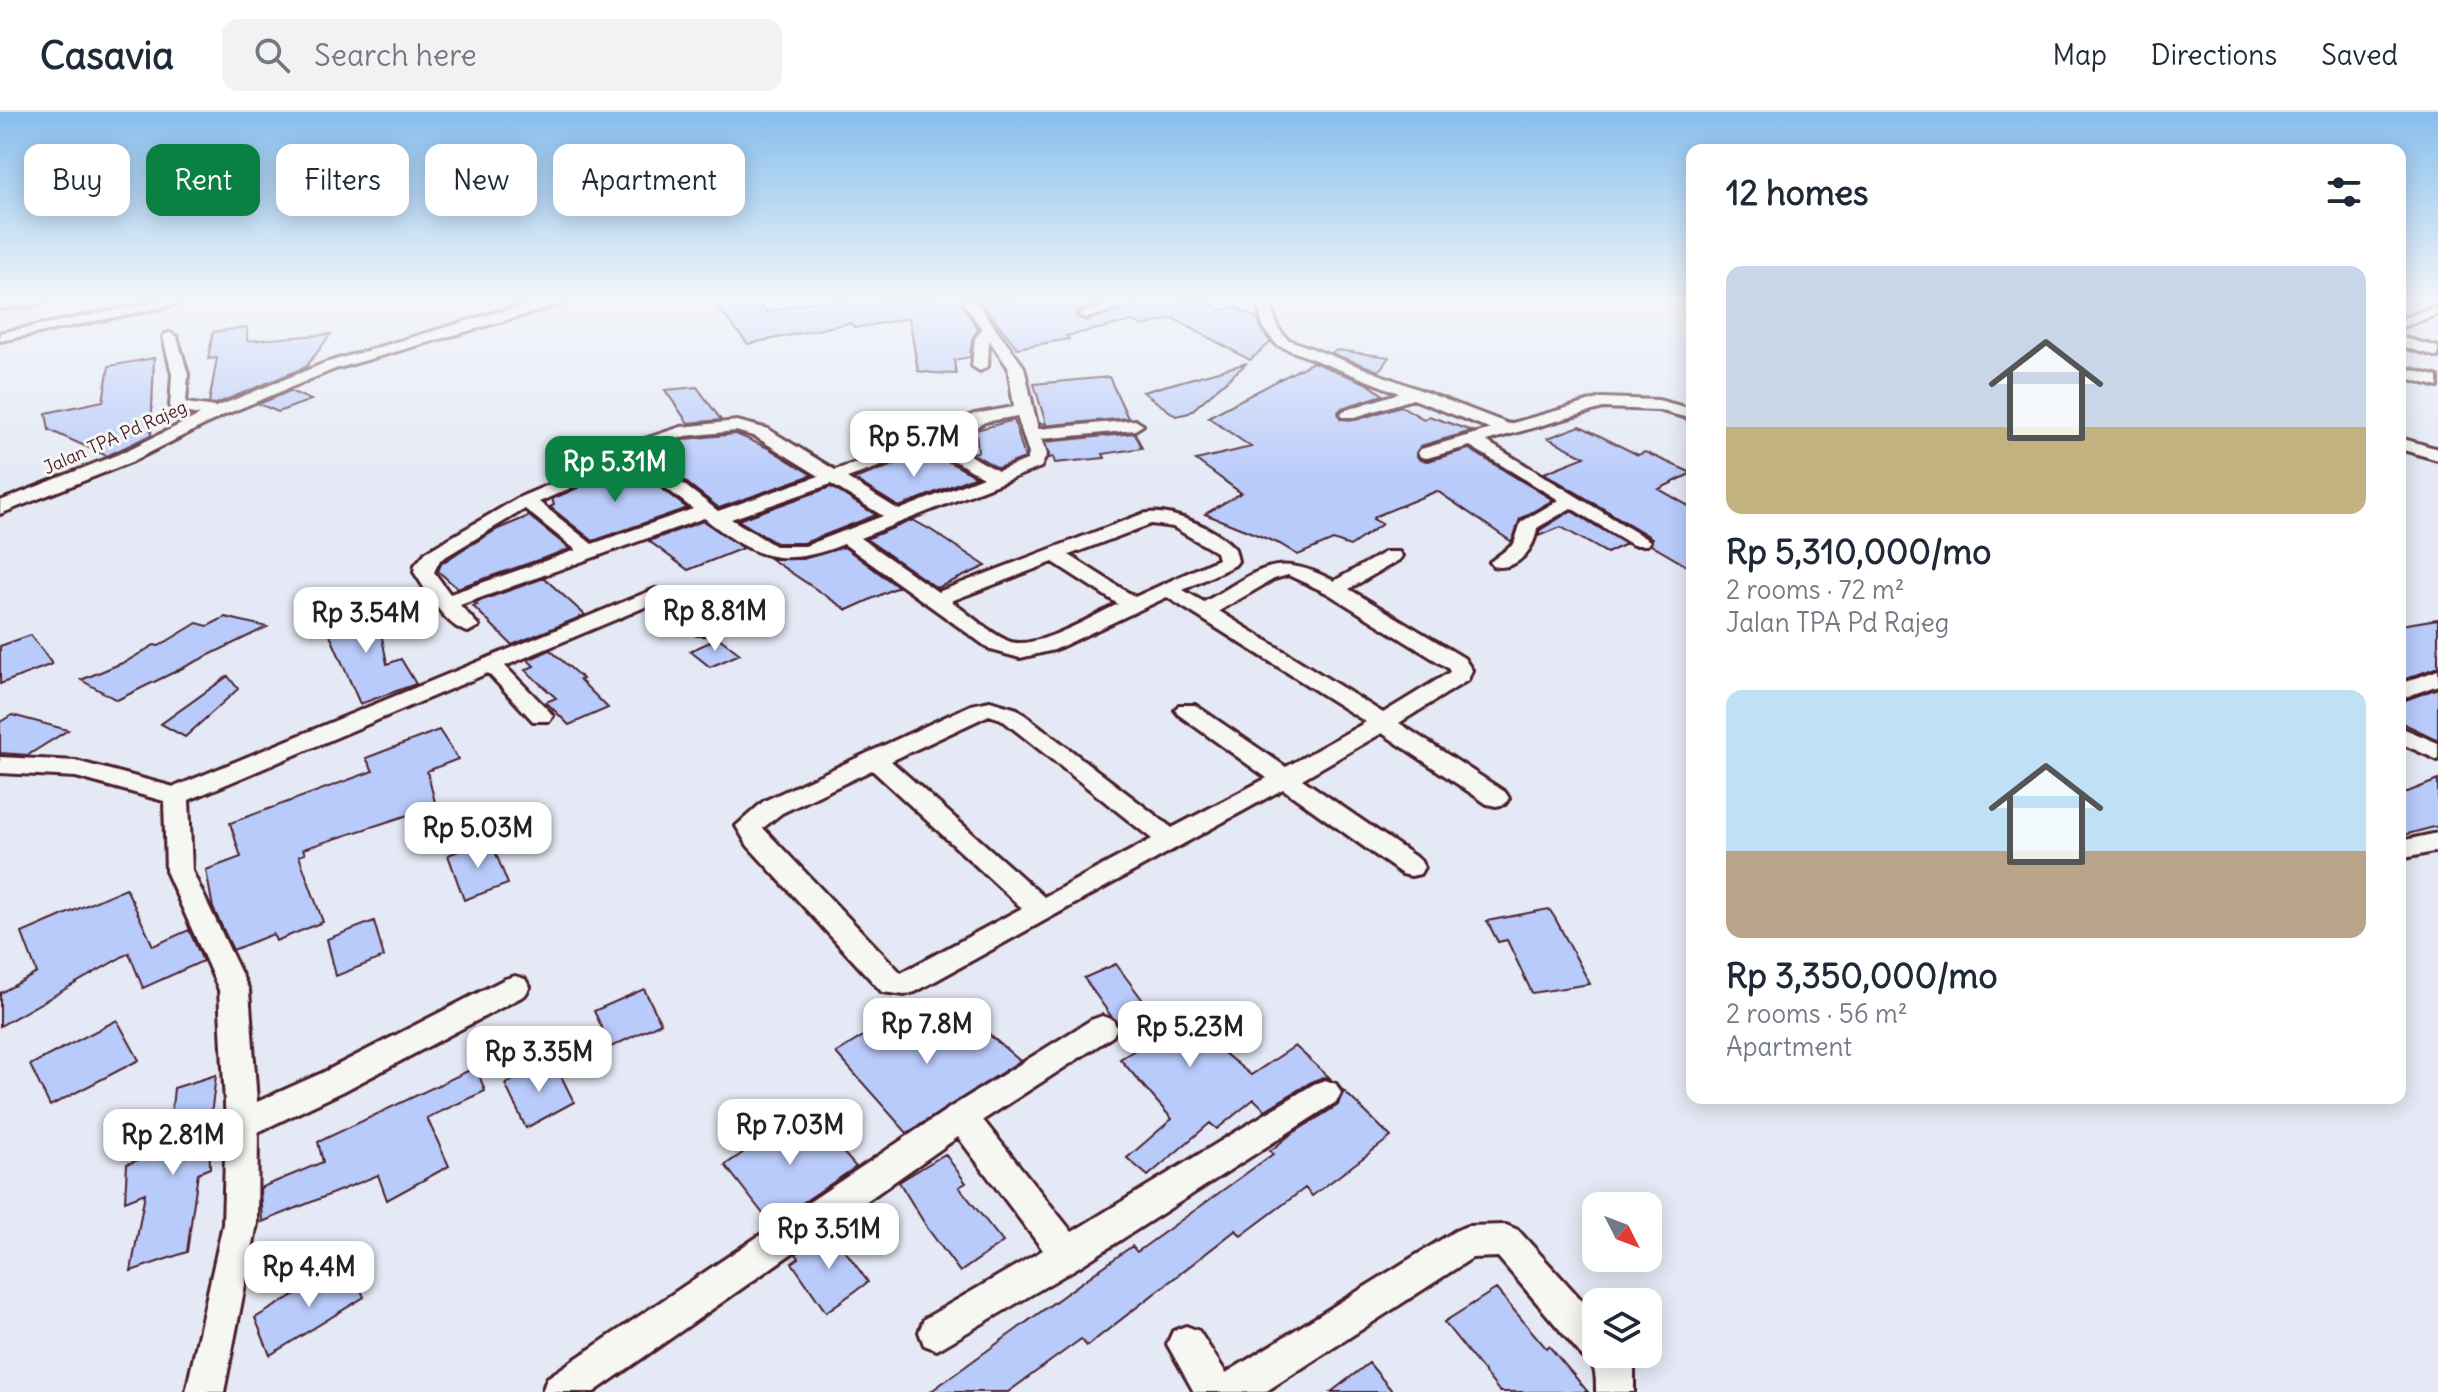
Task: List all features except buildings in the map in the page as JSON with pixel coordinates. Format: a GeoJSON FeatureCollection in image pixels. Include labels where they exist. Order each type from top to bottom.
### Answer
{"type":"FeatureCollection","features":[{"type":"Feature","properties":{"kind":"street"},"geometry":{"type":"LineString","coordinates":[[176,361],[180,374],[178,407],[218,412]]}},
{"type":"Feature","properties":{"kind":"street","name":"Jalan TPA Pd Rajeg"},"geometry":{"type":"LineString","coordinates":[[0,508],[125,458],[218,412],[346,361]]}},
{"type":"Feature","properties":{"kind":"street"},"geometry":{"type":"LineString","coordinates":[[980,361],[980,366]]}},
{"type":"Feature","properties":{"kind":"street"},"geometry":{"type":"LineString","coordinates":[[633,454],[756,545],[771,552],[807,552],[1035,463],[1038,454],[1023,410],[1016,367],[1012,361]]}},
{"type":"Feature","properties":{"kind":"street"},"geometry":{"type":"LineString","coordinates":[[1328,361],[1508,430]]}},
{"type":"Feature","properties":{"kind":"street"},"geometry":{"type":"LineString","coordinates":[[2406,373],[2438,382]]}},
{"type":"Feature","properties":{"kind":"street"},"geometry":{"type":"LineString","coordinates":[[1349,414],[1412,394]]}},
{"type":"Feature","properties":{"kind":"street"},"geometry":{"type":"LineString","coordinates":[[1427,453],[1602,403],[1658,405],[1686,412]]}},
{"type":"Feature","properties":{"kind":"street"},"geometry":{"type":"LineString","coordinates":[[446,603],[590,552],[833,477],[933,442],[980,418],[1023,410]]}},
{"type":"Feature","properties":{"kind":"street"},"geometry":{"type":"LineString","coordinates":[[1033,435],[1135,425]]}},
{"type":"Feature","properties":{"kind":"street"},"geometry":{"type":"LineString","coordinates":[[468,626],[446,603],[424,572],[425,565],[433,556],[526,501],[633,454],[644,445],[681,432],[737,426],[762,433],[899,518]]}},
{"type":"Feature","properties":{"kind":"street"},"geometry":{"type":"LineString","coordinates":[[1472,440],[1640,541]]}},
{"type":"Feature","properties":{"kind":"street"},"geometry":{"type":"LineString","coordinates":[[933,442],[999,479]]}},
{"type":"Feature","properties":{"kind":"street"},"geometry":{"type":"LineString","coordinates":[[2406,445],[2438,455]]}},
{"type":"Feature","properties":{"kind":"street"},"geometry":{"type":"LineString","coordinates":[[526,501],[590,552]]}},
{"type":"Feature","properties":{"kind":"street"},"geometry":{"type":"LineString","coordinates":[[1500,562],[1520,552],[1528,537],[1528,526],[1537,518],[1572,501]]}},
{"type":"Feature","properties":{"kind":"street"},"geometry":{"type":"LineString","coordinates":[[847,538],[999,645],[1020,651],[1046,645],[1228,561],[1225,549],[1182,524],[1149,518],[936,600]]}},
{"type":"Feature","properties":{"kind":"street"},"geometry":{"type":"LineString","coordinates":[[1052,553],[1134,605]]}},
{"type":"Feature","properties":{"kind":"street"},"geometry":{"type":"LineString","coordinates":[[1334,589],[1392,556]]}},
{"type":"Feature","properties":{"kind":"street"},"geometry":{"type":"LineString","coordinates":[[1171,840],[1000,710],[979,710],[773,807],[749,826],[757,840],[892,984],[905,984],[1041,910],[1171,840],[1385,724],[1460,675],[1461,670],[1456,663],[1300,571],[1287,569],[1267,575],[1206,610]]}},
{"type":"Feature","properties":{"kind":"street"},"geometry":{"type":"LineString","coordinates":[[1168,589],[1385,724],[1496,798]]}},
{"type":"Feature","properties":{"kind":"street"},"geometry":{"type":"LineString","coordinates":[[0,765],[76,769],[176,796],[655,595],[678,600],[705,629]]}},
{"type":"Feature","properties":{"kind":"street"},"geometry":{"type":"LineString","coordinates":[[490,663],[541,716]]}},
{"type":"Feature","properties":{"kind":"street"},"geometry":{"type":"LineString","coordinates":[[2406,690],[2438,677]]}},
{"type":"Feature","properties":{"kind":"street"},"geometry":{"type":"LineString","coordinates":[[1187,710],[1411,867]]}},
{"type":"Feature","properties":{"kind":"street"},"geometry":{"type":"LineString","coordinates":[[2406,737],[2438,752]]}},
{"type":"Feature","properties":{"kind":"street"},"geometry":{"type":"LineString","coordinates":[[874,759],[1041,910]]}},
{"type":"Feature","properties":{"kind":"street"},"geometry":{"type":"LineString","coordinates":[[176,796],[179,871],[234,990],[242,1124],[240,1224],[205,1392]]}},
{"type":"Feature","properties":{"kind":"street"},"geometry":{"type":"LineString","coordinates":[[2406,849],[2438,842]]}},
{"type":"Feature","properties":{"kind":"street"},"geometry":{"type":"LineString","coordinates":[[242,1124],[333,1082],[515,987]]}},
{"type":"Feature","properties":{"kind":"street"},"geometry":{"type":"LineString","coordinates":[[561,1392],[962,1117],[1102,1028]]}},
{"type":"Feature","properties":{"kind":"street"},"geometry":{"type":"LineString","coordinates":[[937,1332],[1325,1093]]}},
{"type":"Feature","properties":{"kind":"street"},"geometry":{"type":"LineString","coordinates":[[962,1117],[1068,1254]]}},
{"type":"Feature","properties":{"kind":"street"},"geometry":{"type":"LineString","coordinates":[[1231,1392],[1467,1242],[1506,1241],[1582,1328]]}},
{"type":"Feature","properties":{"kind":"street"},"geometry":{"type":"LineString","coordinates":[[1186,1344],[1216,1392]]}},
{"type":"Feature","properties":{"kind":"street"},"geometry":{"type":"LineString","coordinates":[[1615,1368],[1615,1392]]}}]}
